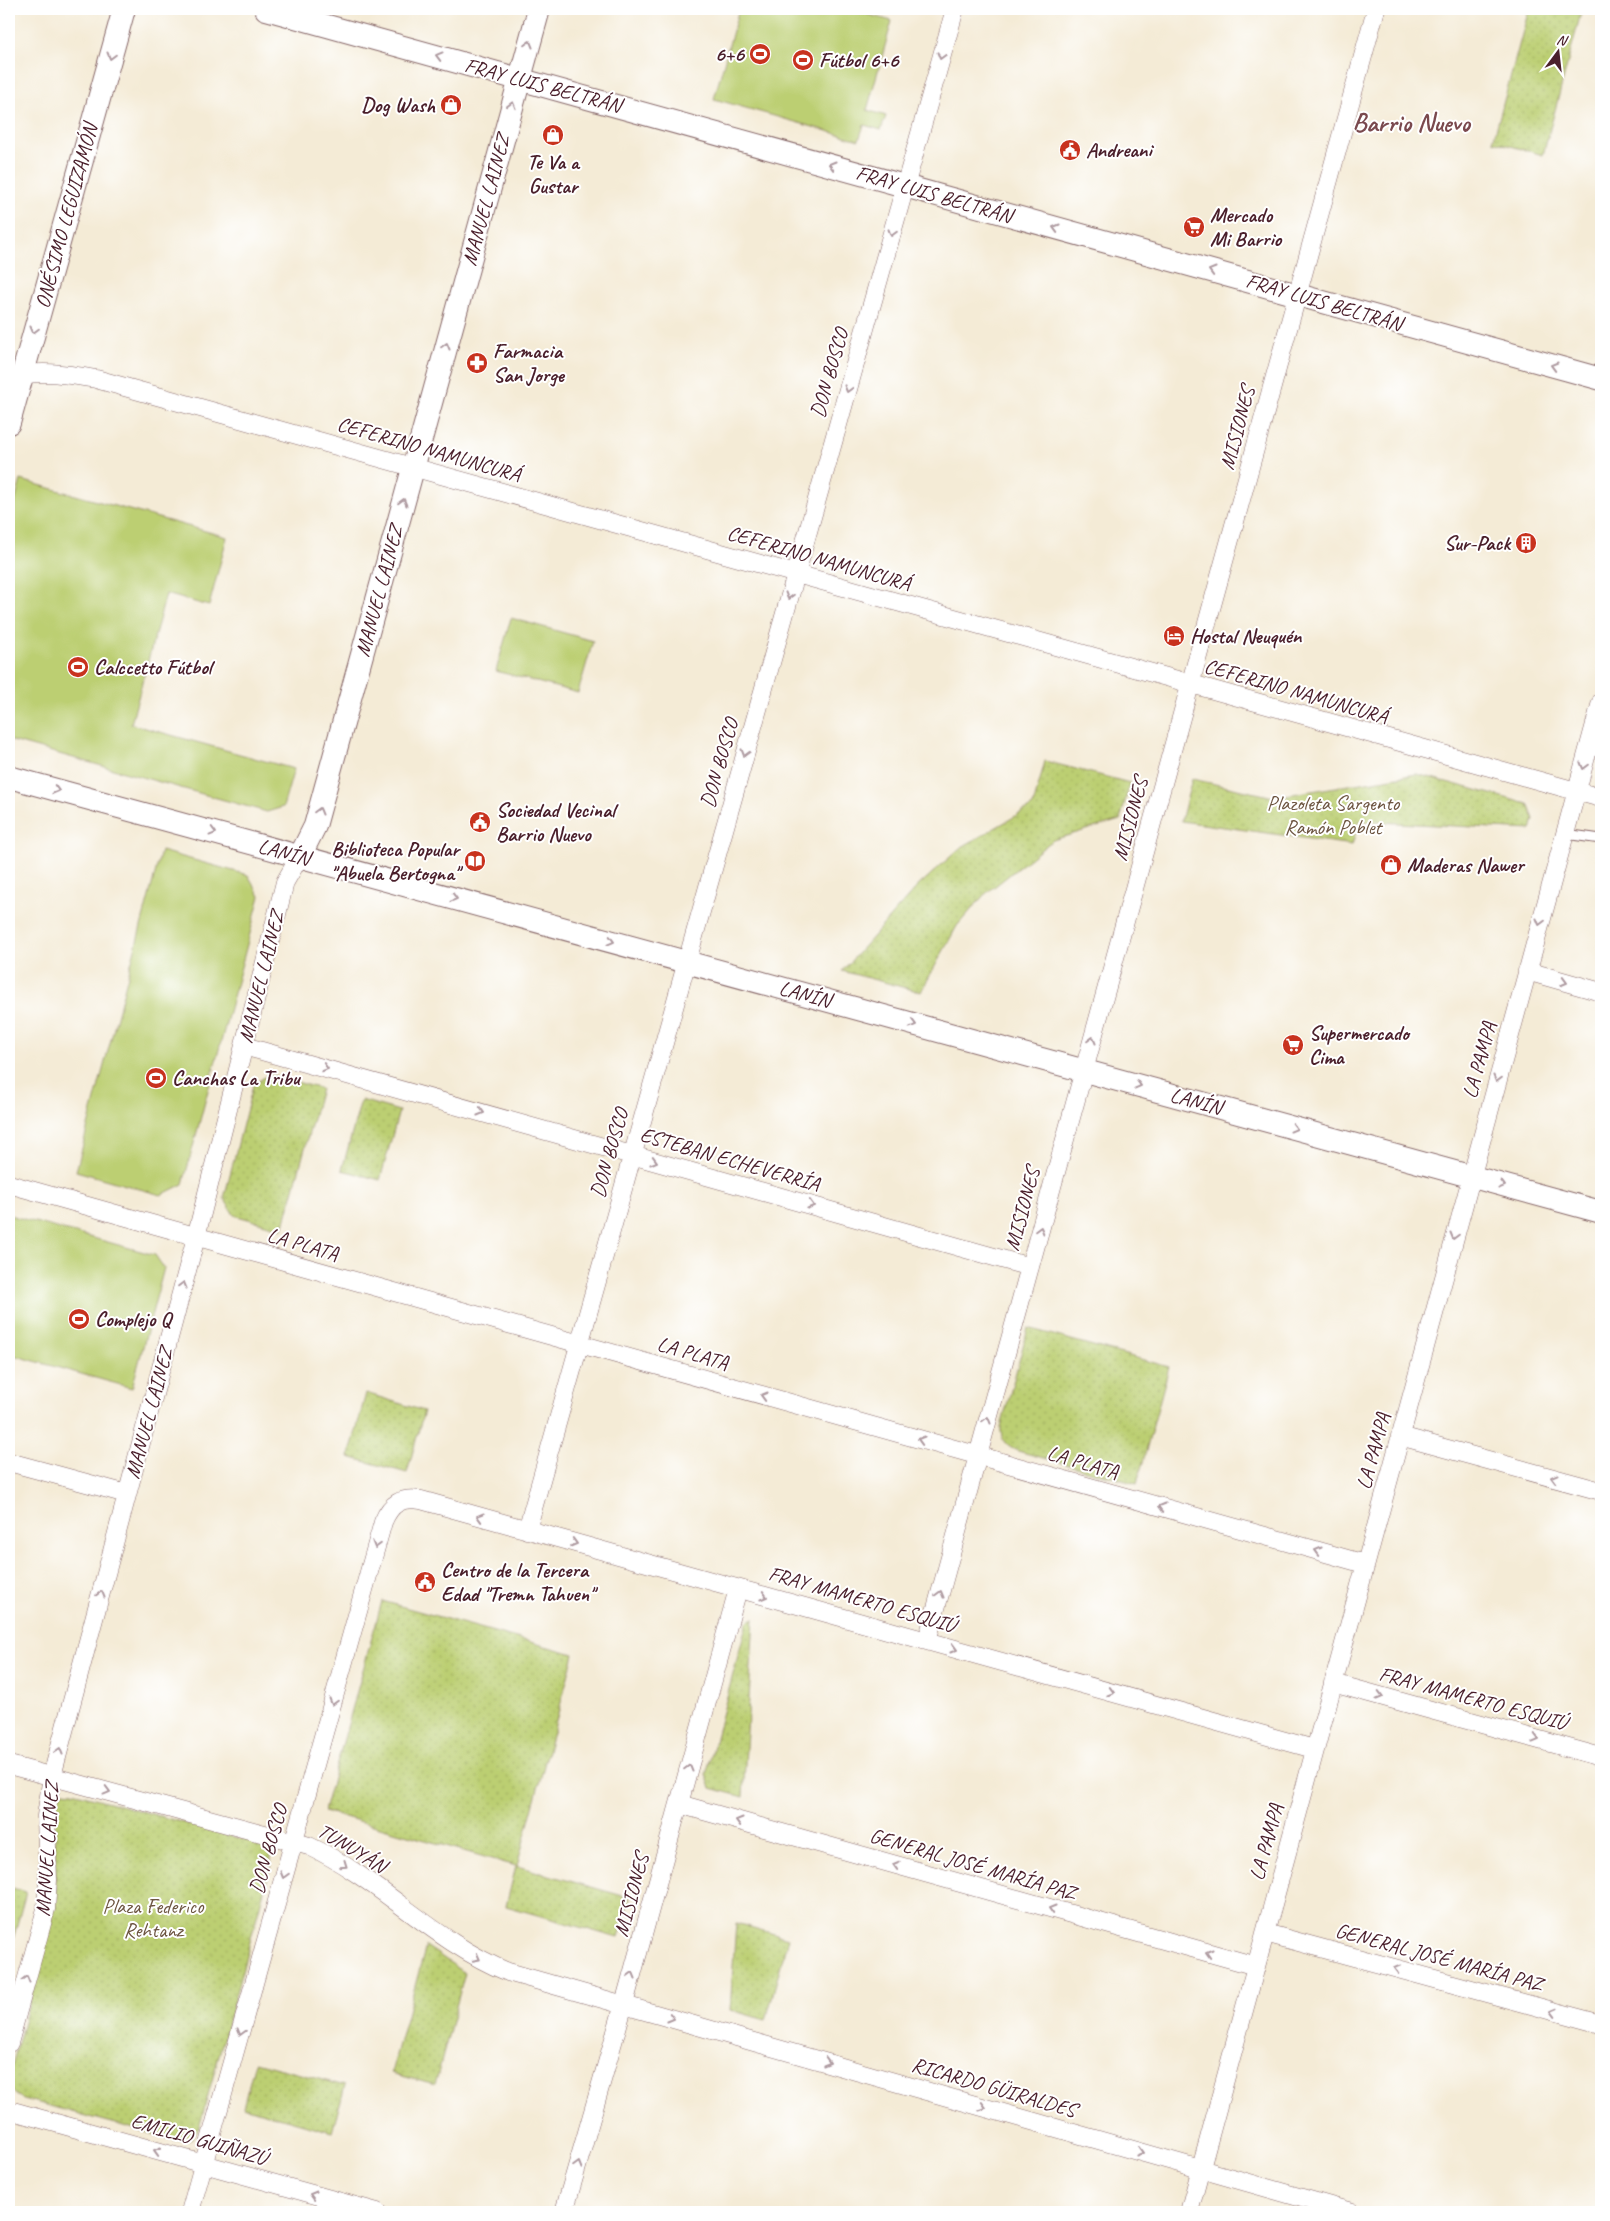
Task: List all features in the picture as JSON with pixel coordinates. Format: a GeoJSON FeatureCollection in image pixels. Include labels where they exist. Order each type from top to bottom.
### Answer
{"type":"FeatureCollection","features":[{"type":"Feature","properties":{"kind":"street","name":"ONÉSIMO LEGUIZAMÓN"},"geometry":{"type":"LineString","coordinates":[[9,423],[13,372],[124,9]]}},
{"type":"Feature","properties":{"kind":"street","name":"FRAY LUIS BELTRÁN"},"geometry":{"type":"LineString","coordinates":[[266,9],[1601,379]]}},
{"type":"Feature","properties":{"kind":"street","name":"MANUEL LAINEZ"},"geometry":{"type":"LineString","coordinates":[[9,2043],[46,1909],[48,1880],[46,1816],[52,1776],[196,1237],[286,882],[314,826],[539,9]]}},
{"type":"Feature","properties":{"kind":"street","name":"DON BOSCO"},"geometry":{"type":"LineString","coordinates":[[527,1530],[955,9]]}},
{"type":"Feature","properties":{"kind":"street","name":"MISIONES"},"geometry":{"type":"LineString","coordinates":[[927,1641],[1376,9]]}},
{"type":"Feature","properties":{"kind":"street","name":"CEFERINO NAMUNCURÁ"},"geometry":{"type":"LineString","coordinates":[[13,372],[60,373],[96,378],[1601,798]]}},
{"type":"Feature","properties":{"kind":"street","name":"LA PAMPA"},"geometry":{"type":"LineString","coordinates":[[1189,2212],[1470,1176],[1601,702]]}},
{"type":"Feature","properties":{"kind":"street","name":"LANÍN"},"geometry":{"type":"LineString","coordinates":[[9,777],[1601,1212]]}},
{"type":"Feature","properties":{"kind":"street"},"geometry":{"type":"LineString","coordinates":[[1527,971],[1601,992]]}},
{"type":"Feature","properties":{"kind":"street","name":"ESTEBAN ECHEVERRÍA"},"geometry":{"type":"LineString","coordinates":[[244,1046],[1030,1267]]}},
{"type":"Feature","properties":{"kind":"street","name":"LA PLATA"},"geometry":{"type":"LineString","coordinates":[[9,1184],[1365,1564]]}},
{"type":"Feature","properties":{"kind":"street"},"geometry":{"type":"LineString","coordinates":[[1400,1436],[1601,1491]]}},
{"type":"Feature","properties":{"kind":"street"},"geometry":{"type":"LineString","coordinates":[[9,1462],[127,1494]]}},
{"type":"Feature","properties":{"kind":"street","name":"FRAY MAMERTO ESQUIÚ"},"geometry":{"type":"LineString","coordinates":[[396,1502],[404,1499],[421,1500],[1314,1749]]}},
{"type":"Feature","properties":{"kind":"street","name":"DON BOSCO"},"geometry":{"type":"LineString","coordinates":[[190,2212],[383,1522],[390,1508],[396,1502]]}},
{"type":"Feature","properties":{"kind":"street","name":"MISIONES"},"geometry":{"type":"LineString","coordinates":[[564,2212],[624,2004],[738,1588]]}},
{"type":"Feature","properties":{"kind":"street","name":"FRAY MAMERTO ESQUIÚ"},"geometry":{"type":"LineString","coordinates":[[1332,1683],[1601,1757]]}},
{"type":"Feature","properties":{"kind":"street","name":"TUNUYÁN"},"geometry":{"type":"LineString","coordinates":[[9,1765],[294,1840],[325,1853],[454,1944],[488,1964],[508,1972],[624,2004]]}},
{"type":"Feature","properties":{"kind":"street","name":"GENERAL JOSÉ MARÍA PAZ"},"geometry":{"type":"LineString","coordinates":[[679,1804],[1256,1966]]}},
{"type":"Feature","properties":{"kind":"street","name":"GENERAL JOSÉ MARÍA PAZ"},"geometry":{"type":"LineString","coordinates":[[1265,1933],[1601,2024]]}},
{"type":"Feature","properties":{"kind":"street","name":"RICARDO GÜIRALDES"},"geometry":{"type":"LineString","coordinates":[[624,2004],[1351,2212]]}},
{"type":"Feature","properties":{"kind":"street","name":"EMILIO GUIÑAZÚ"},"geometry":{"type":"LineString","coordinates":[[9,2110],[377,2212]]}},
{"type":"Feature","properties":{"kind":"lane"},"geometry":{"type":"LineString","coordinates":[[1565,834],[1601,839]]}},
{"type":"Feature","properties":{"kind":"green space","name":"Fútbol 6+6"},"geometry":{"type":"Polygon","coordinates":[[[739,9],[847,9],[892,21],[867,110],[886,116],[881,130],[864,125],[859,140],[714,99],[739,9]]]}},
{"type":"Feature","properties":{"kind":"green space"},"geometry":{"type":"Polygon","coordinates":[[[1529,9],[1582,9],[1543,155],[1493,141],[1529,9]]]}},
{"type":"Feature","properties":{"kind":"green space","name":"Calccetto Fútbol"},"geometry":{"type":"Polygon","coordinates":[[[21,480],[227,537],[209,606],[166,594],[131,724],[294,769],[283,807],[267,812],[9,740],[9,523],[21,480]]]}},
{"type":"Feature","properties":{"kind":"green space"},"geometry":{"type":"Polygon","coordinates":[[[511,618],[593,641],[578,693],[496,671],[511,618]]]}},
{"type":"Feature","properties":{"kind":"green space"},"geometry":{"type":"Polygon","coordinates":[[[1045,761],[1130,783],[1120,820],[1053,840],[984,895],[957,926],[921,992],[842,971],[917,887],[960,848],[1033,806],[1045,761]]]}},
{"type":"Feature","properties":{"kind":"green space","name":"Plazoleta Sargento Ramón Poblet"},"geometry":{"type":"Polygon","coordinates":[[[1417,774],[1528,804],[1534,819],[1531,830],[1359,821],[1352,845],[1181,821],[1192,779],[1274,797],[1417,774]]]}},
{"type":"Feature","properties":{"kind":"green space","name":"Canchas La Tribu"},"geometry":{"type":"Polygon","coordinates":[[[161,851],[248,875],[260,896],[183,1184],[161,1195],[76,1171],[161,851]]]}},
{"type":"Feature","properties":{"kind":"green space"},"geometry":{"type":"Polygon","coordinates":[[[269,1074],[321,1089],[283,1229],[234,1215],[224,1198],[253,1085],[269,1074]]]}},
{"type":"Feature","properties":{"kind":"green space"},"geometry":{"type":"Polygon","coordinates":[[[361,1100],[399,1111],[380,1180],[342,1170],[361,1100]]]}},
{"type":"Feature","properties":{"kind":"green space","name":"Complejo Q"},"geometry":{"type":"Polygon","coordinates":[[[9,1215],[155,1255],[164,1268],[132,1388],[9,1354],[9,1215]]]}},
{"type":"Feature","properties":{"kind":"green space"},"geometry":{"type":"Polygon","coordinates":[[[1028,1328],[1169,1367],[1137,1484],[1018,1451],[1005,1442],[1001,1427],[1028,1328]]]}},
{"type":"Feature","properties":{"kind":"green space"},"geometry":{"type":"Polygon","coordinates":[[[366,1393],[424,1411],[407,1473],[349,1457],[366,1393]]]}},
{"type":"Feature","properties":{"kind":"green space"},"geometry":{"type":"Polygon","coordinates":[[[382,1601],[574,1654],[517,1866],[630,1898],[618,1938],[506,1906],[516,1866],[324,1811],[382,1601]]]}},
{"type":"Feature","properties":{"kind":"green space"},"geometry":{"type":"Polygon","coordinates":[[[754,1618],[743,1797],[711,1788],[706,1775],[747,1622],[754,1618]]]}},
{"type":"Feature","properties":{"kind":"green space","name":"Plaza Federico Rehtanz"},"geometry":{"type":"Polygon","coordinates":[[[63,1791],[73,1792],[260,1844],[271,1851],[271,1865],[199,2128],[190,2140],[175,2140],[24,2099],[16,2095],[11,2089],[10,2073],[51,1921],[55,1890],[55,1805],[57,1796],[63,1791]]]}},
{"type":"Feature","properties":{"kind":"green space"},"geometry":{"type":"Polygon","coordinates":[[[9,1887],[26,1892],[9,1954],[9,1887]]]}},
{"type":"Feature","properties":{"kind":"green space"},"geometry":{"type":"Polygon","coordinates":[[[736,1923],[788,1938],[766,2020],[730,2010],[736,1923]]]}},
{"type":"Feature","properties":{"kind":"green space"},"geometry":{"type":"Polygon","coordinates":[[[426,1946],[465,1973],[435,2085],[391,2073],[426,1946]]]}},
{"type":"Feature","properties":{"kind":"green space"},"geometry":{"type":"Polygon","coordinates":[[[255,2062],[345,2086],[332,2132],[243,2107],[255,2062]]]}},
{"type":"Feature","properties":{"kind":"place","name":"6+6"},"geometry":{"type":"Point","coordinates":[760,54]}},
{"type":"Feature","properties":{"kind":"place","name":"Fútbol 6+6"},"geometry":{"type":"Point","coordinates":[803,60]}},
{"type":"Feature","properties":{"kind":"place","name":"Dog Wash"},"geometry":{"type":"Point","coordinates":[451,105]}},
{"type":"Feature","properties":{"kind":"place","name":"Te Va a Gustar"},"geometry":{"type":"Point","coordinates":[553,135]}},
{"type":"Feature","properties":{"kind":"place","name":"Andreani"},"geometry":{"type":"Point","coordinates":[1070,150]}},
{"type":"Feature","properties":{"kind":"place","name":"Mercado Mi Barrio"},"geometry":{"type":"Point","coordinates":[1194,227]}},
{"type":"Feature","properties":{"kind":"place","name":"Farmacia San Jorge"},"geometry":{"type":"Point","coordinates":[477,363]}},
{"type":"Feature","properties":{"kind":"place","name":"Sur-Pack"},"geometry":{"type":"Point","coordinates":[1526,543]}},
{"type":"Feature","properties":{"kind":"place","name":"Hostal Neuquén"},"geometry":{"type":"Point","coordinates":[1174,636]}},
{"type":"Feature","properties":{"kind":"place","name":"Calccetto Fútbol"},"geometry":{"type":"Point","coordinates":[78,667]}},
{"type":"Feature","properties":{"kind":"place","name":"Sociedad Vecinal Barrio Nuevo"},"geometry":{"type":"Point","coordinates":[480,822]}},
{"type":"Feature","properties":{"kind":"place","name":"Biblioteca Popular \"Abuela Bertogna\""},"geometry":{"type":"Point","coordinates":[475,861]}},
{"type":"Feature","properties":{"kind":"place","name":"Maderas Nawer"},"geometry":{"type":"Point","coordinates":[1391,865]}},
{"type":"Feature","properties":{"kind":"place","name":"Supermercado Cima"},"geometry":{"type":"Point","coordinates":[1293,1045]}},
{"type":"Feature","properties":{"kind":"place","name":"Canchas La Tribu"},"geometry":{"type":"Point","coordinates":[156,1078]}},
{"type":"Feature","properties":{"kind":"place","name":"Complejo Q"},"geometry":{"type":"Point","coordinates":[79,1319]}},
{"type":"Feature","properties":{"kind":"place","name":"Centro de la Tercera Edad \"Tremn Tahuen\""},"geometry":{"type":"Point","coordinates":[425,1582]}},
{"type":"Feature","properties":{"kind":"district","name":"Barrio Nuevo"},"geometry":{"type":"Point","coordinates":[1411,122]}}]}
